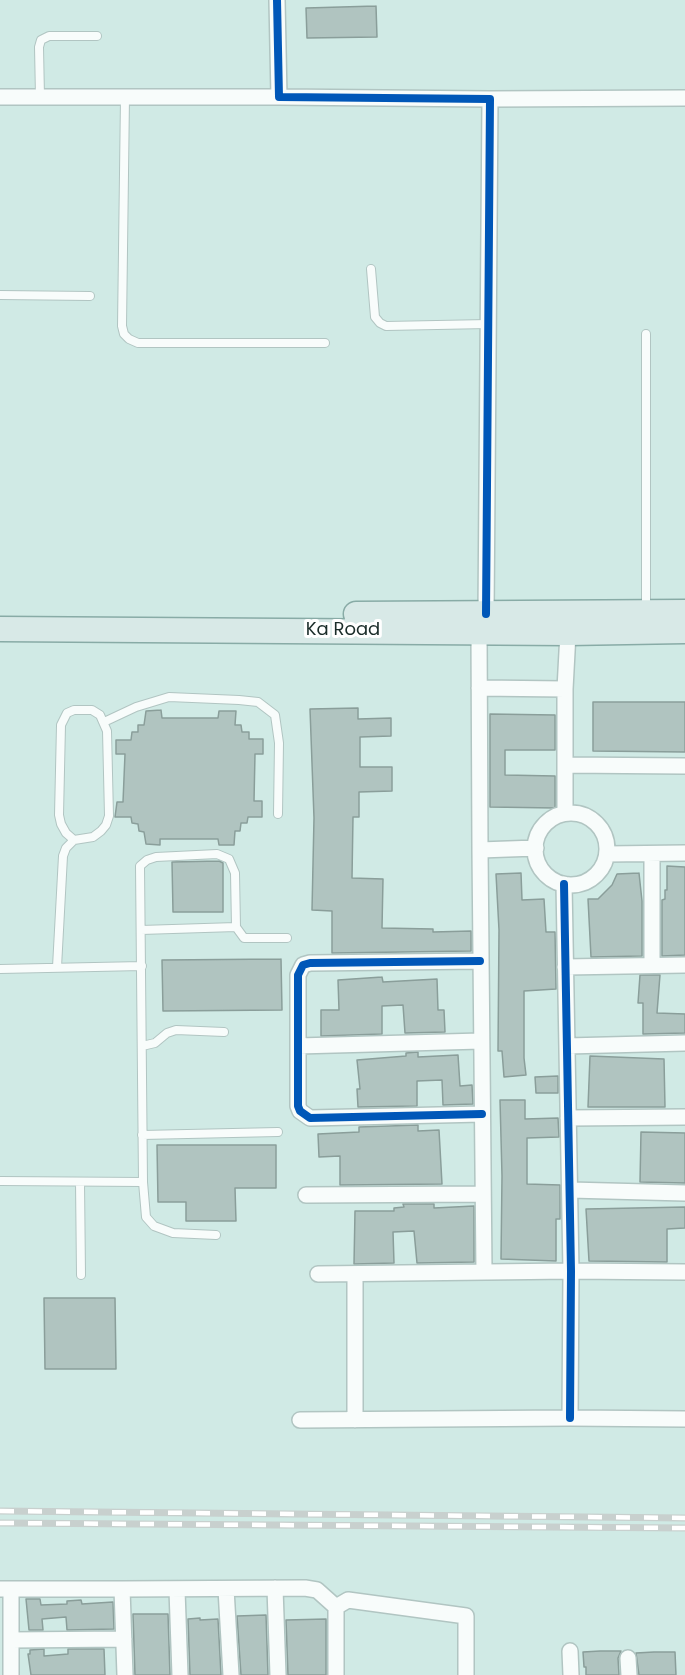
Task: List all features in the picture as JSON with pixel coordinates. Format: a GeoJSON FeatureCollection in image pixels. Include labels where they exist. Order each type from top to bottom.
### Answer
{"type":"FeatureCollection","features":[{"type":"Feature","properties":{"kind":"main road","name":"Ka Road"},"geometry":{"type":"LineString","coordinates":[[0,629],[482,622],[646,612],[685,612]]}},
{"type":"Feature","properties":{"kind":"main road","name":"Ka Road"},"geometry":{"type":"LineString","coordinates":[[0,614],[482,622],[568,633],[685,631]]}},
{"type":"Feature","properties":{"kind":"street"},"geometry":{"type":"LineString","coordinates":[[277,0],[279,97]]}},
{"type":"Feature","properties":{"kind":"street"},"geometry":{"type":"LineString","coordinates":[[0,97],[685,98]]}},
{"type":"Feature","properties":{"kind":"street"},"geometry":{"type":"LineString","coordinates":[[484,1272],[479,688],[488,324],[490,99]]}},
{"type":"Feature","properties":{"kind":"street"},"geometry":{"type":"LineString","coordinates":[[565,813],[565,689],[568,633]]}},
{"type":"Feature","properties":{"kind":"street"},"geometry":{"type":"LineString","coordinates":[[479,688],[565,689]]}},
{"type":"Feature","properties":{"kind":"street"},"geometry":{"type":"LineString","coordinates":[[565,765],[685,766]]}},
{"type":"Feature","properties":{"kind":"street"},"geometry":{"type":"LineString","coordinates":[[565,813],[576,813],[587,816],[603,832],[607,843],[607,854],[603,865],[587,881],[564,884],[546,874],[539,865],[536,848],[539,833],[545,824],[565,813]]}},
{"type":"Feature","properties":{"kind":"street"},"geometry":{"type":"LineString","coordinates":[[480,850],[536,848]]}},
{"type":"Feature","properties":{"kind":"street"},"geometry":{"type":"LineString","coordinates":[[607,854],[685,853]]}},
{"type":"Feature","properties":{"kind":"street"},"geometry":{"type":"LineString","coordinates":[[652,854],[652,965]]}},
{"type":"Feature","properties":{"kind":"street"},"geometry":{"type":"LineString","coordinates":[[564,884],[571,1271],[570,1418]]}},
{"type":"Feature","properties":{"kind":"street"},"geometry":{"type":"LineString","coordinates":[[480,961],[310,963],[303,966],[298,975],[298,1106],[300,1112],[310,1118],[482,1114]]}},
{"type":"Feature","properties":{"kind":"street"},"geometry":{"type":"LineString","coordinates":[[566,967],[685,965]]}},
{"type":"Feature","properties":{"kind":"street"},"geometry":{"type":"LineString","coordinates":[[298,1046],[481,1041]]}},
{"type":"Feature","properties":{"kind":"street"},"geometry":{"type":"LineString","coordinates":[[567,1047],[685,1043]]}},
{"type":"Feature","properties":{"kind":"street"},"geometry":{"type":"LineString","coordinates":[[568,1119],[685,1117]]}},
{"type":"Feature","properties":{"kind":"street"},"geometry":{"type":"LineString","coordinates":[[570,1190],[685,1193]]}},
{"type":"Feature","properties":{"kind":"street"},"geometry":{"type":"LineString","coordinates":[[306,1195],[483,1194]]}},
{"type":"Feature","properties":{"kind":"street"},"geometry":{"type":"LineString","coordinates":[[318,1274],[685,1272]]}},
{"type":"Feature","properties":{"kind":"street"},"geometry":{"type":"LineString","coordinates":[[355,1274],[355,1420]]}},
{"type":"Feature","properties":{"kind":"street"},"geometry":{"type":"LineString","coordinates":[[300,1420],[685,1419]]}},
{"type":"Feature","properties":{"kind":"street"},"geometry":{"type":"LineString","coordinates":[[11,1675],[11,1640],[6,1589],[177,1590],[305,1587],[317,1590],[336,1607],[336,1675]]}},
{"type":"Feature","properties":{"kind":"street"},"geometry":{"type":"LineString","coordinates":[[275,1588],[278,1675]]}},
{"type":"Feature","properties":{"kind":"street"},"geometry":{"type":"LineString","coordinates":[[122,1589],[125,1675]]}},
{"type":"Feature","properties":{"kind":"street"},"geometry":{"type":"LineString","coordinates":[[226,1589],[231,1675]]}},
{"type":"Feature","properties":{"kind":"street"},"geometry":{"type":"LineString","coordinates":[[177,1590],[180,1675]]}},
{"type":"Feature","properties":{"kind":"street"},"geometry":{"type":"LineString","coordinates":[[336,1607],[348,1600],[466,1616],[466,1675]]}},
{"type":"Feature","properties":{"kind":"street"},"geometry":{"type":"LineString","coordinates":[[11,1640],[124,1639]]}},
{"type":"Feature","properties":{"kind":"street"},"geometry":{"type":"LineString","coordinates":[[570,1651],[571,1675]]}},
{"type":"Feature","properties":{"kind":"street"},"geometry":{"type":"LineString","coordinates":[[628,1658],[629,1675]]}},
{"type":"Feature","properties":{"kind":"lane"},"geometry":{"type":"LineString","coordinates":[[40,97],[39,47],[41,40],[49,36],[97,36]]}},
{"type":"Feature","properties":{"kind":"lane"},"geometry":{"type":"LineString","coordinates":[[125,97],[122,326],[124,334],[138,343],[325,343]]}},
{"type":"Feature","properties":{"kind":"lane"},"geometry":{"type":"LineString","coordinates":[[371,269],[375,317],[386,326],[488,324]]}},
{"type":"Feature","properties":{"kind":"lane"},"geometry":{"type":"LineString","coordinates":[[0,295],[90,296]]}},
{"type":"Feature","properties":{"kind":"lane"},"geometry":{"type":"LineString","coordinates":[[646,334],[646,612]]}},
{"type":"Feature","properties":{"kind":"lane"},"geometry":{"type":"LineString","coordinates":[[105,722],[135,707],[169,697],[240,699],[258,702],[275,716],[279,743],[278,814]]}},
{"type":"Feature","properties":{"kind":"lane"},"geometry":{"type":"LineString","coordinates":[[57,967],[62,866],[66,848],[74,840],[93,837],[106,825],[109,805],[107,731],[100,715],[92,710],[74,710],[67,713],[61,725],[59,815],[66,833],[74,840]]}},
{"type":"Feature","properties":{"kind":"lane"},"geometry":{"type":"LineString","coordinates":[[216,1235],[173,1233],[154,1226],[146,1216],[142,1135],[140,866],[156,857],[217,854],[229,859],[235,873],[236,927],[244,938],[287,938]]}},
{"type":"Feature","properties":{"kind":"lane"},"geometry":{"type":"LineString","coordinates":[[141,930],[236,927]]}},
{"type":"Feature","properties":{"kind":"lane"},"geometry":{"type":"LineString","coordinates":[[0,969],[142,966]]}},
{"type":"Feature","properties":{"kind":"lane"},"geometry":{"type":"LineString","coordinates":[[142,1046],[155,1043],[167,1033],[176,1030],[224,1032]]}},
{"type":"Feature","properties":{"kind":"lane"},"geometry":{"type":"LineString","coordinates":[[142,1135],[278,1132]]}},
{"type":"Feature","properties":{"kind":"lane"},"geometry":{"type":"LineString","coordinates":[[0,1181],[143,1182]]}},
{"type":"Feature","properties":{"kind":"lane"},"geometry":{"type":"LineString","coordinates":[[80,1182],[81,1275]]}},
{"type":"Feature","properties":{"kind":"building"},"geometry":{"type":"Polygon","coordinates":[[[376,6],[377,37],[307,38],[306,8],[376,6]]]}},
{"type":"Feature","properties":{"kind":"building"},"geometry":{"type":"Polygon","coordinates":[[[593,702],[685,702],[685,752],[593,751],[593,702]]]}},
{"type":"Feature","properties":{"kind":"building"},"geometry":{"type":"Polygon","coordinates":[[[358,708],[358,719],[391,718],[391,736],[360,737],[360,767],[392,767],[392,791],[359,792],[359,817],[353,817],[352,878],[383,879],[382,928],[433,929],[433,932],[471,931],[471,951],[332,953],[332,911],[312,910],[314,818],[310,709],[358,708]]]}},
{"type":"Feature","properties":{"kind":"building"},"geometry":{"type":"Polygon","coordinates":[[[161,710],[162,718],[218,718],[219,711],[236,711],[235,725],[241,725],[242,732],[249,732],[249,739],[263,739],[263,754],[255,754],[254,801],[262,801],[262,817],[248,817],[247,823],[241,823],[240,831],[235,831],[234,845],[219,845],[218,839],[160,839],[160,845],[146,844],[144,832],[139,831],[138,824],[132,823],[131,817],[115,817],[117,802],[123,802],[125,754],[116,754],[116,740],[131,740],[132,732],[138,732],[138,725],[144,725],[146,711],[161,710]]]}},
{"type":"Feature","properties":{"kind":"building"},"geometry":{"type":"Polygon","coordinates":[[[490,714],[555,715],[555,750],[505,750],[505,775],[555,776],[555,808],[490,807],[490,714]]]}},
{"type":"Feature","properties":{"kind":"building"},"geometry":{"type":"Polygon","coordinates":[[[219,861],[223,863],[223,912],[173,912],[172,862],[219,861]]]}},
{"type":"Feature","properties":{"kind":"building"},"geometry":{"type":"Polygon","coordinates":[[[667,866],[685,867],[685,955],[662,956],[662,900],[665,899],[665,890],[667,890],[667,866]]]}},
{"type":"Feature","properties":{"kind":"building"},"geometry":{"type":"Polygon","coordinates":[[[521,873],[522,900],[544,899],[546,932],[555,932],[556,989],[524,991],[526,1075],[504,1077],[502,1051],[498,1051],[499,930],[496,874],[521,873]]]}},
{"type":"Feature","properties":{"kind":"building"},"geometry":{"type":"Polygon","coordinates":[[[639,873],[642,901],[642,956],[591,957],[588,899],[598,899],[612,885],[617,874],[639,873]]]}},
{"type":"Feature","properties":{"kind":"building"},"geometry":{"type":"Polygon","coordinates":[[[281,959],[282,1010],[163,1011],[162,960],[281,959]]]}},
{"type":"Feature","properties":{"kind":"building"},"geometry":{"type":"Polygon","coordinates":[[[640,975],[660,975],[657,1013],[685,1014],[685,1033],[643,1034],[643,1003],[638,1003],[640,975]]]}},
{"type":"Feature","properties":{"kind":"building"},"geometry":{"type":"Polygon","coordinates":[[[382,977],[383,982],[437,979],[438,1010],[444,1010],[445,1032],[405,1033],[403,1005],[382,1006],[382,1034],[321,1036],[321,1010],[339,1010],[338,980],[382,977]]]}},
{"type":"Feature","properties":{"kind":"building"},"geometry":{"type":"Polygon","coordinates":[[[418,1052],[418,1057],[458,1055],[460,1086],[472,1085],[473,1104],[443,1105],[442,1080],[417,1081],[417,1106],[358,1107],[357,1089],[360,1089],[357,1060],[406,1056],[406,1053],[418,1052]]]}},
{"type":"Feature","properties":{"kind":"building"},"geometry":{"type":"Polygon","coordinates":[[[590,1056],[664,1059],[665,1107],[588,1107],[590,1056]]]}},
{"type":"Feature","properties":{"kind":"building"},"geometry":{"type":"Polygon","coordinates":[[[558,1076],[558,1093],[536,1093],[535,1077],[558,1076]]]}},
{"type":"Feature","properties":{"kind":"building"},"geometry":{"type":"Polygon","coordinates":[[[500,1100],[525,1100],[525,1119],[558,1118],[559,1137],[527,1138],[527,1184],[560,1185],[560,1219],[556,1219],[556,1261],[501,1259],[500,1100]]]}},
{"type":"Feature","properties":{"kind":"building"},"geometry":{"type":"Polygon","coordinates":[[[418,1125],[418,1131],[439,1130],[442,1184],[340,1185],[340,1156],[319,1157],[318,1134],[359,1132],[359,1127],[418,1125]]]}},
{"type":"Feature","properties":{"kind":"building"},"geometry":{"type":"Polygon","coordinates":[[[641,1132],[685,1133],[685,1183],[640,1182],[641,1132]]]}},
{"type":"Feature","properties":{"kind":"building"},"geometry":{"type":"Polygon","coordinates":[[[157,1145],[276,1145],[276,1188],[235,1188],[236,1221],[186,1221],[186,1202],[158,1202],[157,1145]]]}},
{"type":"Feature","properties":{"kind":"building"},"geometry":{"type":"Polygon","coordinates":[[[403,1204],[434,1204],[434,1208],[474,1206],[474,1262],[417,1263],[414,1231],[393,1232],[394,1263],[354,1264],[355,1211],[394,1211],[394,1208],[404,1207],[403,1204]]]}},
{"type":"Feature","properties":{"kind":"building"},"geometry":{"type":"Polygon","coordinates":[[[685,1207],[685,1228],[667,1229],[667,1262],[589,1261],[586,1209],[685,1207]]]}},
{"type":"Feature","properties":{"kind":"building"},"geometry":{"type":"Polygon","coordinates":[[[44,1298],[115,1298],[116,1369],[45,1369],[44,1298]]]}},
{"type":"Feature","properties":{"kind":"building"},"geometry":{"type":"Polygon","coordinates":[[[26,1599],[40,1599],[41,1605],[67,1604],[67,1601],[81,1600],[82,1604],[113,1602],[114,1629],[67,1630],[66,1617],[42,1619],[43,1630],[29,1630],[26,1599]]]}},
{"type":"Feature","properties":{"kind":"building"},"geometry":{"type":"Polygon","coordinates":[[[133,1614],[168,1614],[170,1675],[135,1675],[133,1614]]]}},
{"type":"Feature","properties":{"kind":"building"},"geometry":{"type":"Polygon","coordinates":[[[266,1615],[268,1675],[241,1675],[237,1616],[266,1615]]]}},
{"type":"Feature","properties":{"kind":"building"},"geometry":{"type":"Polygon","coordinates":[[[200,1618],[200,1620],[218,1619],[221,1675],[190,1675],[188,1619],[200,1618]]]}},
{"type":"Feature","properties":{"kind":"building"},"geometry":{"type":"Polygon","coordinates":[[[326,1619],[326,1675],[288,1675],[286,1620],[326,1619]]]}},
{"type":"Feature","properties":{"kind":"building"},"geometry":{"type":"Polygon","coordinates":[[[44,1649],[44,1656],[68,1654],[68,1649],[104,1649],[105,1675],[31,1675],[28,1654],[30,1650],[44,1649]]]}},
{"type":"Feature","properties":{"kind":"building"},"geometry":{"type":"Polygon","coordinates":[[[621,1651],[618,1658],[619,1675],[586,1675],[583,1652],[621,1651]]]}},
{"type":"Feature","properties":{"kind":"building"},"geometry":{"type":"Polygon","coordinates":[[[675,1652],[676,1675],[639,1675],[636,1653],[675,1652]]]}},
{"type":"Feature","properties":{"kind":"railway"},"geometry":{"type":"LineString","coordinates":[[0,1511],[685,1518]]}},
{"type":"Feature","properties":{"kind":"railway"},"geometry":{"type":"LineString","coordinates":[[0,1523],[685,1528]]}},
{"type":"Feature","properties":{"kind":"cycle path"},"geometry":{"type":"LineString","coordinates":[[277,0],[279,97],[490,99],[486,614]]}},
{"type":"Feature","properties":{"kind":"cycle path"},"geometry":{"type":"LineString","coordinates":[[564,884],[571,1271],[570,1418]]}},
{"type":"Feature","properties":{"kind":"cycle path"},"geometry":{"type":"LineString","coordinates":[[480,961],[310,963],[303,965],[298,975],[298,1106],[300,1111],[310,1118],[482,1114]]}}]}
